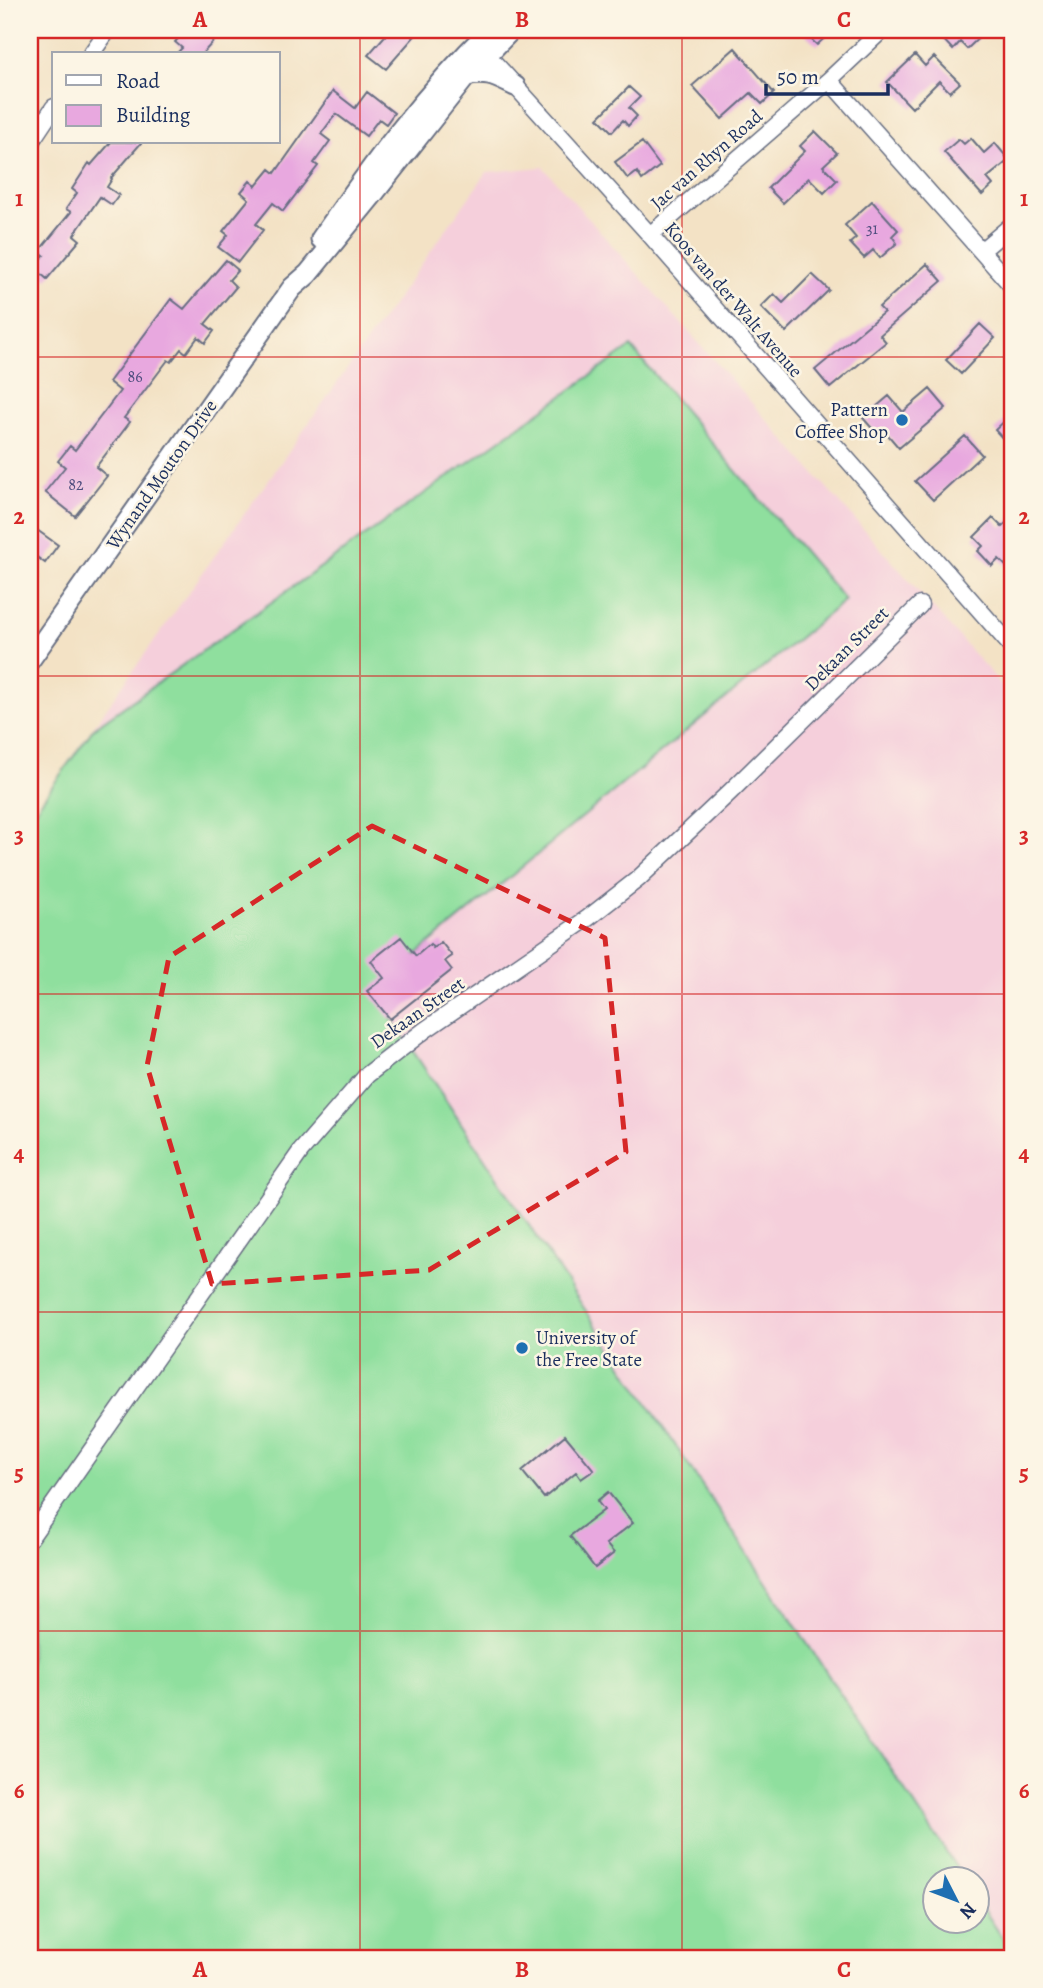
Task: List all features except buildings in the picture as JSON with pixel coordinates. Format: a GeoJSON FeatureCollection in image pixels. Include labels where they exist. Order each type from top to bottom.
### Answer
{"type":"FeatureCollection","features":[{"type":"Feature","properties":{"kind":"street","name":"Wynand Mouton Drive"},"geometry":{"type":"LineString","coordinates":[[30,660],[292,288],[308,274],[405,139],[484,43],[511,30]]}},
{"type":"Feature","properties":{"kind":"street","name":"Jac van Rhyn Road"},"geometry":{"type":"LineString","coordinates":[[650,235],[829,80],[882,30]]}},
{"type":"Feature","properties":{"kind":"street"},"geometry":{"type":"LineString","coordinates":[[92,52],[106,31]]}},
{"type":"Feature","properties":{"kind":"street","name":"Wynand Mouton Drive"},"geometry":{"type":"LineString","coordinates":[[405,139],[466,76],[484,43]]}},
{"type":"Feature","properties":{"kind":"street","name":"Koos van der Walt Avenue"},"geometry":{"type":"LineString","coordinates":[[484,43],[515,86],[650,235],[1013,648]]}},
{"type":"Feature","properties":{"kind":"street"},"geometry":{"type":"LineString","coordinates":[[466,76],[489,74],[515,86]]}},
{"type":"Feature","properties":{"kind":"street"},"geometry":{"type":"LineString","coordinates":[[829,80],[1013,287]]}},
{"type":"Feature","properties":{"kind":"street"},"geometry":{"type":"LineString","coordinates":[[30,143],[52,110]]}},
{"type":"Feature","properties":{"kind":"street"},"geometry":{"type":"LineString","coordinates":[[981,251],[1013,224]]}},
{"type":"Feature","properties":{"kind":"street","name":"Dekaan Street"},"geometry":{"type":"LineString","coordinates":[[30,1538],[301,1151],[367,1075],[425,1030],[588,918],[638,879],[732,791],[920,604]]}},
{"type":"Feature","properties":{"kind":"highlighted area"},"geometry":{"type":"Polygon","coordinates":[[[372,826],[605,938],[626,1152],[429,1270],[212,1284],[147,1066],[169,957],[372,826]]]}},
{"type":"Feature","properties":{"kind":"shaded area","name":"University of the Free State"},"geometry":{"type":"Polygon","coordinates":[[[543,167],[1013,698],[1013,1958],[30,1958],[30,816],[487,172],[543,167]]]}},
{"type":"Feature","properties":{"kind":"green space","name":"University of the Free State"},"geometry":{"type":"Polygon","coordinates":[[[631,347],[845,600],[411,959],[381,1003],[955,1866],[920,1866],[920,1936],[990,1936],[990,1919],[1013,1958],[30,1958],[30,817],[94,728],[631,347]]]}},
{"type":"Feature","properties":{"kind":"place","name":"Pattern Coffee Shop"},"geometry":{"type":"Point","coordinates":[902,420]}},
{"type":"Feature","properties":{"kind":"place","name":"University of the Free State"},"geometry":{"type":"Point","coordinates":[522,1348]}}]}
